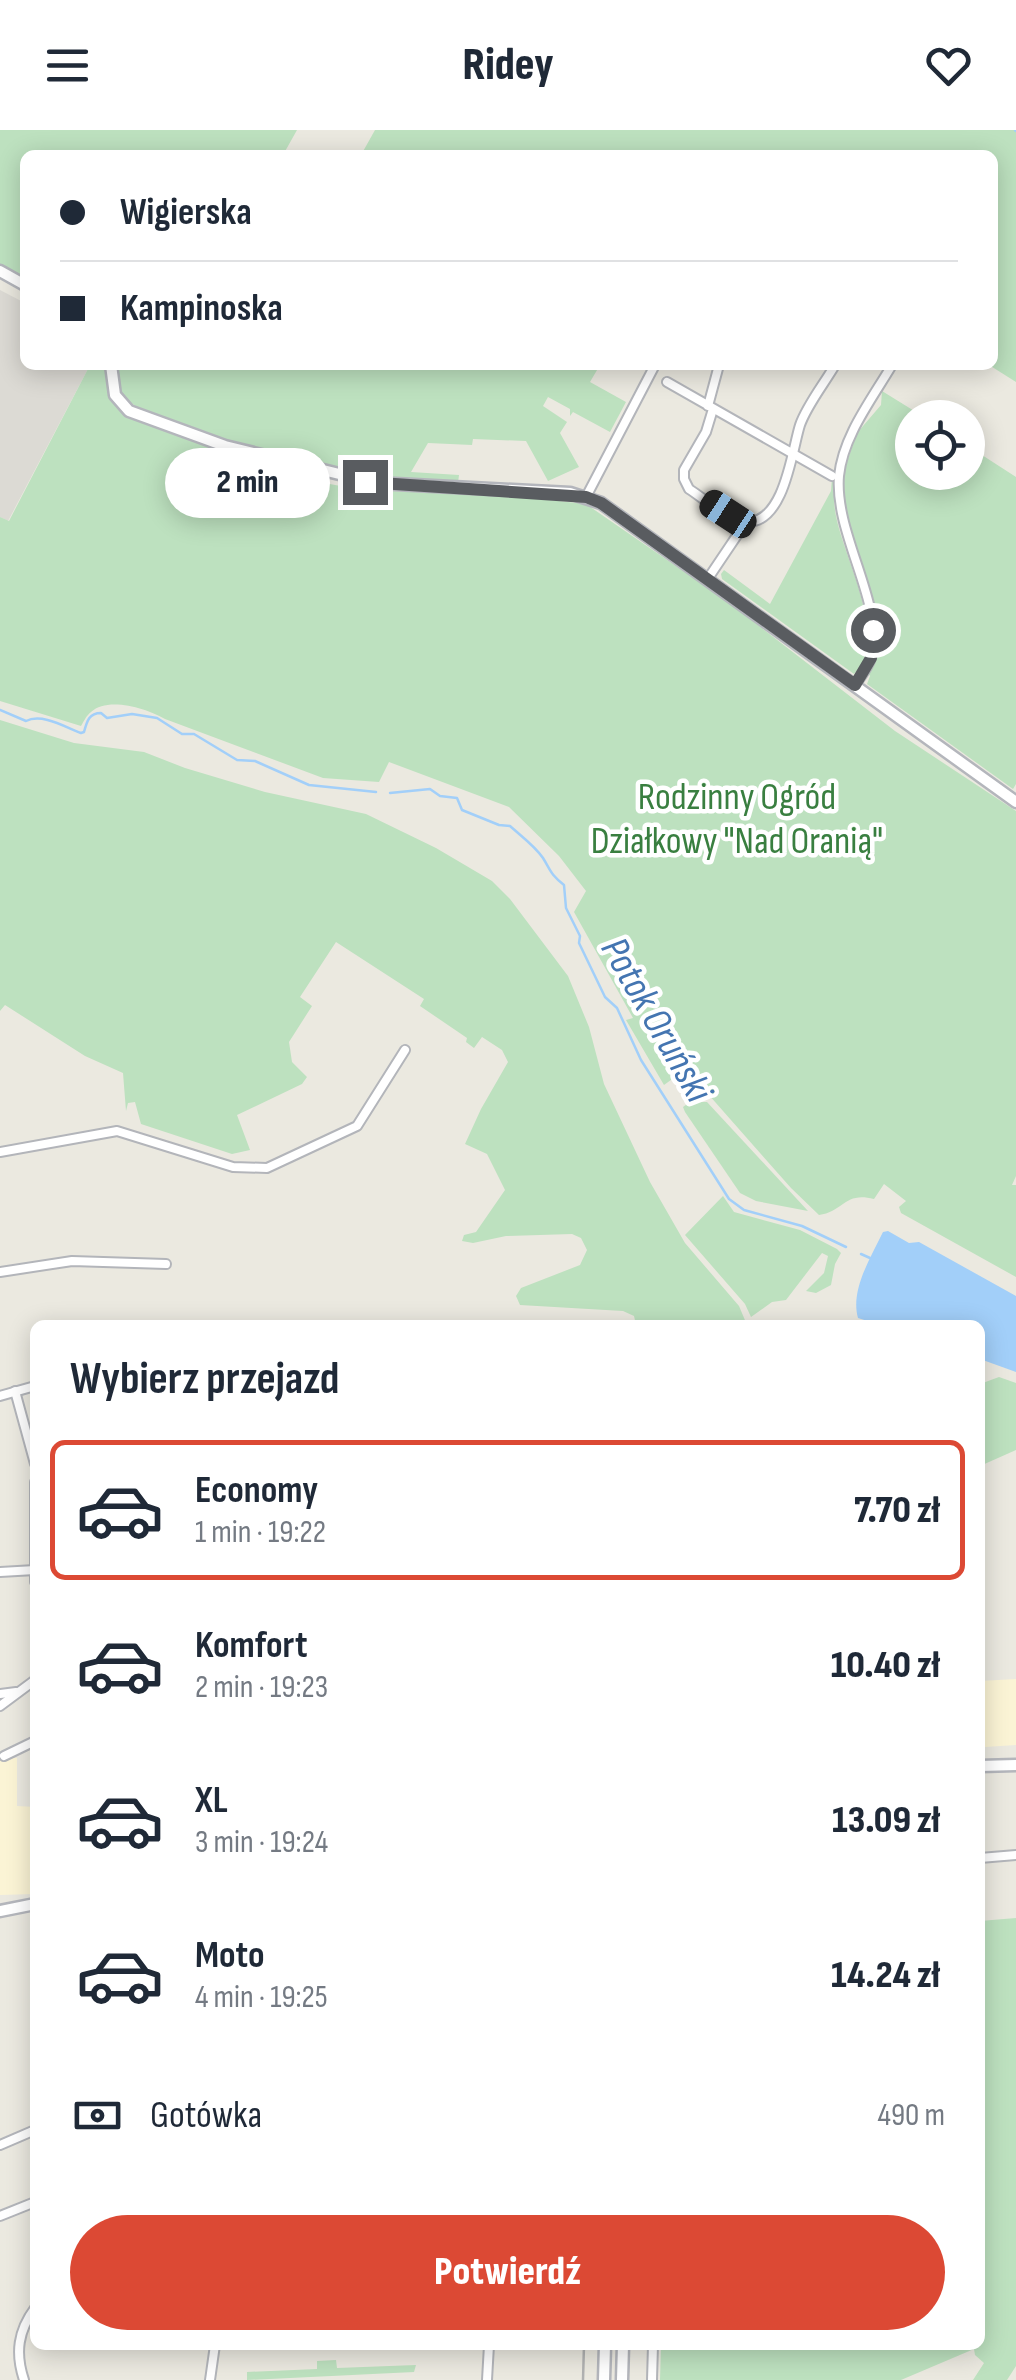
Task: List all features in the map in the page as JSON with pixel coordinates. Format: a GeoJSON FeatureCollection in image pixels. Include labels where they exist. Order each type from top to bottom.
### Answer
{"type":"FeatureCollection","features":[{"type":"Feature","properties":{"kind":"street"},"geometry":{"type":"LineString","coordinates":[[112,370],[115,395],[129,411],[225,446],[376,483],[586,497],[601,503],[1016,802]]}},
{"type":"Feature","properties":{"kind":"street"},"geometry":{"type":"LineString","coordinates":[[586,497],[652,370]]}},
{"type":"Feature","properties":{"kind":"street"},"geometry":{"type":"LineString","coordinates":[[718,370],[706,432],[684,470],[684,479],[689,488],[746,522],[768,513],[790,473],[800,425],[832,370]]}},
{"type":"Feature","properties":{"kind":"street"},"geometry":{"type":"LineString","coordinates":[[855,685],[871,658],[873,630],[842,520],[840,471],[851,435],[889,370]]}},
{"type":"Feature","properties":{"kind":"street"},"geometry":{"type":"LineString","coordinates":[[667,382],[832,476]]}},
{"type":"Feature","properties":{"kind":"street"},"geometry":{"type":"LineString","coordinates":[[707,580],[746,522]]}},
{"type":"Feature","properties":{"kind":"street"},"geometry":{"type":"LineString","coordinates":[[0,1152],[117,1131],[234,1167],[267,1168],[357,1126],[404,1050]]}},
{"type":"Feature","properties":{"kind":"street"},"geometry":{"type":"LineString","coordinates":[[0,1272],[72,1261],[166,1264]]}},
{"type":"Feature","properties":{"kind":"street"},"geometry":{"type":"LineString","coordinates":[[0,1396],[30,1387]]}},
{"type":"Feature","properties":{"kind":"street"},"geometry":{"type":"LineString","coordinates":[[15,1391],[30,1446]]}},
{"type":"Feature","properties":{"kind":"street"},"geometry":{"type":"LineString","coordinates":[[0,1572],[30,1570]]}},
{"type":"Feature","properties":{"kind":"street"},"geometry":{"type":"LineString","coordinates":[[0,1706],[30,1684]]}},
{"type":"Feature","properties":{"kind":"street"},"geometry":{"type":"LineString","coordinates":[[0,1694],[21,1691]]}},
{"type":"Feature","properties":{"kind":"street"},"geometry":{"type":"LineString","coordinates":[[4,1756],[30,1743]]}},
{"type":"Feature","properties":{"kind":"street"},"geometry":{"type":"LineString","coordinates":[[985,1766],[1016,1765]]}},
{"type":"Feature","properties":{"kind":"street"},"geometry":{"type":"LineString","coordinates":[[985,1858],[1016,1855]]}},
{"type":"Feature","properties":{"kind":"street"},"geometry":{"type":"LineString","coordinates":[[0,1910],[30,1905]]}},
{"type":"Feature","properties":{"kind":"street"},"geometry":{"type":"LineString","coordinates":[[0,2145],[30,2132]]}},
{"type":"Feature","properties":{"kind":"street"},"geometry":{"type":"LineString","coordinates":[[0,2216],[30,2204]]}},
{"type":"Feature","properties":{"kind":"street"},"geometry":{"type":"LineString","coordinates":[[24,2380],[19,2342],[30,2316]]}},
{"type":"Feature","properties":{"kind":"street"},"geometry":{"type":"LineString","coordinates":[[210,2380],[214,2350]]}},
{"type":"Feature","properties":{"kind":"street"},"geometry":{"type":"LineString","coordinates":[[487,2380],[489,2350]]}},
{"type":"Feature","properties":{"kind":"street"},"geometry":{"type":"LineString","coordinates":[[604,2380],[605,2350]]}},
{"type":"Feature","properties":{"kind":"street"},"geometry":{"type":"LineString","coordinates":[[622,2380],[623,2350]]}},
{"type":"Feature","properties":{"kind":"street"},"geometry":{"type":"LineString","coordinates":[[652,2350],[652,2380]]}},
{"type":"Feature","properties":{"kind":"shaded area"},"geometry":{"type":"Polygon","coordinates":[[[0,290],[20,300],[20,370],[87,370],[8,521],[0,517],[0,290]]]}},
{"type":"Feature","properties":{"kind":"shaded area"},"geometry":{"type":"Polygon","coordinates":[[[1016,1679],[1016,1745],[985,1747],[985,1681],[1016,1679]]]}},
{"type":"Feature","properties":{"kind":"shaded area"},"geometry":{"type":"Polygon","coordinates":[[[0,1758],[17,1758],[17,1806],[30,1807],[30,1894],[0,1895],[0,1758]]]}},
{"type":"Feature","properties":{"kind":"green space"},"geometry":{"type":"Polygon","coordinates":[[[0,130],[297,130],[286,150],[20,150],[20,275],[0,265],[0,130]]]}},
{"type":"Feature","properties":{"kind":"green space"},"geometry":{"type":"Polygon","coordinates":[[[375,130],[1016,130],[1016,382],[997,370],[998,150],[364,150],[375,130]]]}},
{"type":"Feature","properties":{"kind":"green space","name":"Rodzinny Ogród Działkowy \"Nad Oranią\""},"geometry":{"type":"Polygon","coordinates":[[[87,370],[108,370],[111,394],[122,412],[303,479],[362,490],[514,496],[586,504],[728,602],[895,731],[1016,811],[1016,1176],[1012,1185],[1016,1185],[1016,1277],[901,1213],[899,1207],[906,1201],[884,1184],[874,1199],[850,1199],[819,1215],[686,1069],[664,1085],[626,1020],[633,1018],[574,912],[586,891],[559,856],[509,807],[389,762],[379,782],[323,778],[128,706],[98,707],[81,726],[0,701],[0,517],[9,521],[87,370]]]}},
{"type":"Feature","properties":{"kind":"green space"},"geometry":{"type":"Polygon","coordinates":[[[118,370],[597,370],[590,382],[626,402],[610,432],[573,412],[570,416],[570,409],[548,397],[543,406],[567,422],[560,433],[579,467],[548,481],[526,441],[473,439],[472,445],[428,443],[411,472],[459,475],[458,483],[368,476],[222,439],[146,414],[122,396],[118,370]]]}},
{"type":"Feature","properties":{"kind":"green space"},"geometry":{"type":"Polygon","coordinates":[[[882,391],[897,400],[895,490],[985,490],[985,457],[1016,477],[1013,789],[867,684],[874,662],[876,631],[843,506],[843,473],[857,433],[881,405],[882,391]]]}},
{"type":"Feature","properties":{"kind":"green space"},"geometry":{"type":"Polygon","coordinates":[[[832,477],[836,516],[866,620],[868,641],[864,659],[854,674],[722,579],[721,574],[724,570],[770,604],[831,491],[832,477]]]}},
{"type":"Feature","properties":{"kind":"green space"},"geometry":{"type":"Polygon","coordinates":[[[0,720],[74,743],[144,752],[265,792],[366,814],[492,881],[568,976],[589,1027],[604,1084],[650,1182],[685,1243],[739,1306],[745,1320],[635,1320],[623,1311],[520,1305],[516,1296],[521,1288],[580,1265],[587,1250],[581,1238],[572,1234],[462,1241],[464,1235],[476,1232],[505,1190],[487,1154],[465,1144],[508,1062],[502,1050],[482,1037],[474,1048],[466,1042],[467,1038],[420,1006],[424,999],[336,942],[300,997],[312,1006],[289,1042],[292,1062],[307,1077],[302,1084],[237,1115],[250,1150],[232,1154],[141,1124],[135,1102],[128,1103],[126,1111],[123,1073],[85,1056],[5,1005],[0,1011],[0,720]]]}},
{"type":"Feature","properties":{"kind":"green space"},"geometry":{"type":"Polygon","coordinates":[[[690,1102],[707,1102],[808,1211],[756,1201],[740,1193],[685,1112],[683,1107],[690,1102]]]}},
{"type":"Feature","properties":{"kind":"green space"},"geometry":{"type":"Polygon","coordinates":[[[723,1196],[734,1212],[800,1230],[837,1249],[841,1253],[831,1285],[816,1293],[806,1291],[824,1273],[828,1256],[822,1253],[786,1300],[772,1302],[751,1317],[745,1304],[685,1235],[723,1196]]]}},
{"type":"Feature","properties":{"kind":"green space"},"geometry":{"type":"Polygon","coordinates":[[[999,1377],[1016,1383],[1016,1450],[985,1464],[985,1382],[999,1377]]]}},
{"type":"Feature","properties":{"kind":"green space"},"geometry":{"type":"Polygon","coordinates":[[[1016,1918],[1016,2366],[1007,2380],[973,2380],[984,2363],[974,2350],[985,2350],[985,1921],[1016,1918]]]}},
{"type":"Feature","properties":{"kind":"green space"},"geometry":{"type":"Polygon","coordinates":[[[661,2350],[972,2350],[901,2380],[660,2380],[661,2350]]]}},
{"type":"Feature","properties":{"kind":"green space"},"geometry":{"type":"Polygon","coordinates":[[[336,2360],[337,2368],[416,2365],[414,2372],[247,2380],[247,2372],[317,2369],[317,2361],[336,2360]]]}},
{"type":"Feature","properties":{"kind":"water"},"geometry":{"type":"Polygon","coordinates":[[[883,1232],[909,1243],[919,1242],[1016,1296],[1016,1372],[985,1361],[985,1320],[858,1318],[857,1296],[863,1274],[883,1232]]]}},
{"type":"Feature","properties":{"kind":"waterway","name":"Potok Oruński"},"geometry":{"type":"LineString","coordinates":[[0,710],[26,721],[46,720],[81,733],[89,718],[97,713],[107,718],[132,714],[157,718],[182,734],[194,734],[237,760],[255,761],[309,785],[376,792]]}},
{"type":"Feature","properties":{"kind":"waterway","name":"Potok Oruński"},"geometry":{"type":"LineString","coordinates":[[390,793],[430,789],[440,796],[457,798],[462,810],[510,826],[532,845],[564,885],[566,908],[605,997],[617,1008],[641,1060],[729,1199],[744,1210],[802,1226],[846,1247]]}},
{"type":"Feature","properties":{"kind":"waterway","name":"Potok Oruński"},"geometry":{"type":"LineString","coordinates":[[861,1254],[870,1258]]}},
{"type":"Feature","properties":{"kind":"tram line"},"geometry":{"type":"LineString","coordinates":[[583,2380],[584,2350]]}},
{"type":"Feature","properties":{"kind":"route"},"geometry":{"type":"LineString","coordinates":[[365,482],[570,494],[601,503],[855,685],[871,658],[873,630]]}}]}
